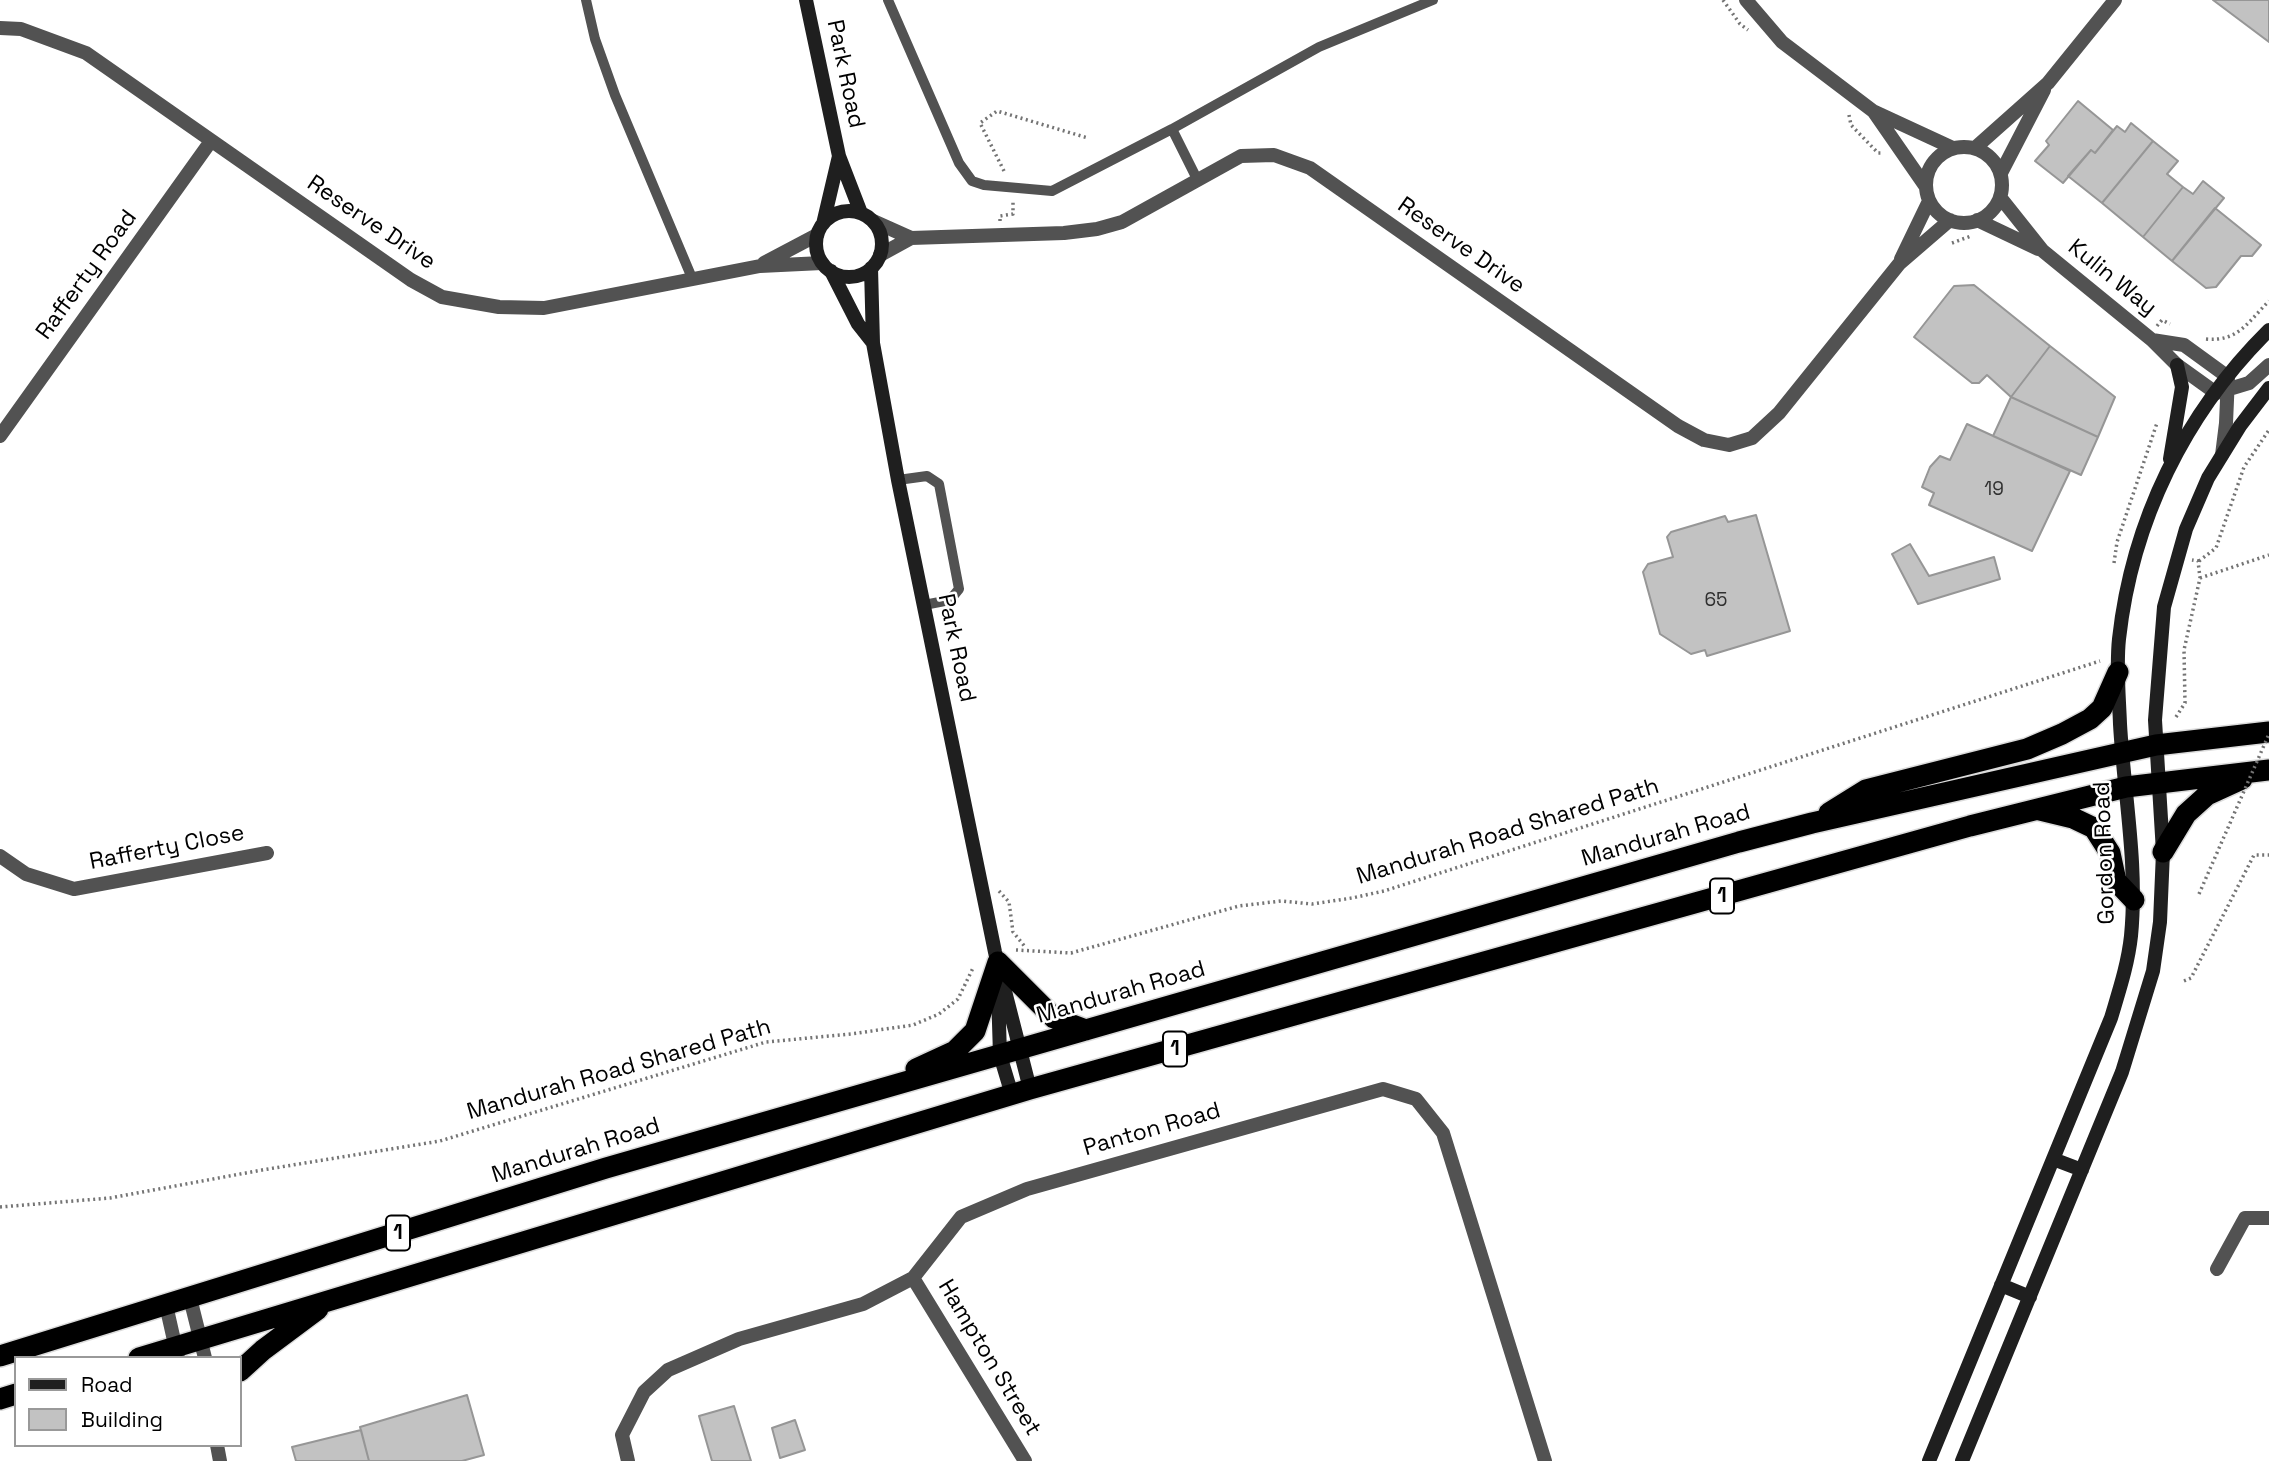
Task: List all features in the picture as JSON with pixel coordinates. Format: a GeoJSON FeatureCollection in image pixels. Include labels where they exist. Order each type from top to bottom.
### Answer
{"type":"FeatureCollection","features":[{"type":"Feature","properties":{"kind":"highway"},"geometry":{"type":"LineString","coordinates":[[1812,823],[1866,790],[2027,749],[2062,734],[2090,719],[2102,708],[2109,666]]}},
{"type":"Feature","properties":{"kind":"highway","name":"Mandurah Road"},"geometry":{"type":"LineString","coordinates":[[0,1356],[606,1168],[1812,823],[2156,745],[2269,733]]}},
{"type":"Feature","properties":{"kind":"highway"},"geometry":{"type":"LineString","coordinates":[[2162,852],[2186,814],[2207,795],[2266,770]]}},
{"type":"Feature","properties":{"kind":"highway","name":"1"},"geometry":{"type":"LineString","coordinates":[[151,1356],[202,1349],[331,1300],[1021,1092],[2036,809],[2126,787],[2266,770]]}},
{"type":"Feature","properties":{"kind":"highway"},"geometry":{"type":"LineString","coordinates":[[2036,809],[2073,818],[2094,828],[2110,853],[2116,881],[2134,900]]}},
{"type":"Feature","properties":{"kind":"highway"},"geometry":{"type":"LineString","coordinates":[[996,957],[1054,1018],[1086,1030]]}},
{"type":"Feature","properties":{"kind":"highway"},"geometry":{"type":"LineString","coordinates":[[869,1093],[955,1051],[975,1031],[996,957]]}},
{"type":"Feature","properties":{"kind":"highway"},"geometry":{"type":"LineString","coordinates":[[242,1369],[262,1350],[331,1300]]}},
{"type":"Feature","properties":{"kind":"main road","name":"Park Road"},"geometry":{"type":"LineString","coordinates":[[806,0],[839,156],[867,217]]}},
{"type":"Feature","properties":{"kind":"main road","name":"Park Road"},"geometry":{"type":"LineString","coordinates":[[820,230],[839,156]]}},
{"type":"Feature","properties":{"kind":"main road"},"geometry":{"type":"LineString","coordinates":[[840,212],[867,217],[881,236],[880,255],[871,268],[851,276],[840,275],[826,267],[816,245],[820,230],[840,212]]}},
{"type":"Feature","properties":{"kind":"main road","name":"Park Road"},"geometry":{"type":"LineString","coordinates":[[826,267],[858,324],[873,344]]}},
{"type":"Feature","properties":{"kind":"main road","name":"Park Road"},"geometry":{"type":"LineString","coordinates":[[871,268],[873,344],[898,480],[996,957],[1010,1053],[1021,1092]]}},
{"type":"Feature","properties":{"kind":"main road","name":"Gordon Road"},"geometry":{"type":"LineString","coordinates":[[1929,1461],[2111,1018],[2125,970],[2134,900],[2123,752],[2109,666],[2119,642],[2130,575],[2147,516],[2170,463],[2198,416],[2269,330]]}},
{"type":"Feature","properties":{"kind":"main road"},"geometry":{"type":"LineString","coordinates":[[2170,463],[2182,387],[2177,365]]}},
{"type":"Feature","properties":{"kind":"main road"},"geometry":{"type":"LineString","coordinates":[[1962,1461],[2122,1072],[2153,971],[2163,889],[2155,710],[2164,607],[2186,529],[2208,478],[2240,426],[2269,388]]}},
{"type":"Feature","properties":{"kind":"main road"},"geometry":{"type":"LineString","coordinates":[[2053,1159],[2082,1170]]}},
{"type":"Feature","properties":{"kind":"main road"},"geometry":{"type":"LineString","coordinates":[[2001,1285],[2029,1297]]}},
{"type":"Feature","properties":{"kind":"street"},"geometry":{"type":"LineString","coordinates":[[1746,0],[1783,42],[1873,111],[1953,148]]}},
{"type":"Feature","properties":{"kind":"street"},"geometry":{"type":"LineString","coordinates":[[1975,148],[2048,83],[2115,0]]}},
{"type":"Feature","properties":{"kind":"street","name":"Reserve Drive"},"geometry":{"type":"LineString","coordinates":[[0,28],[21,29],[86,53],[411,280],[442,297],[499,307],[544,308],[760,266],[826,267]]}},
{"type":"Feature","properties":{"kind":"street"},"geometry":{"type":"LineString","coordinates":[[1873,111],[1941,216],[1978,227],[2000,197],[2001,173],[2048,83]]}},
{"type":"Feature","properties":{"kind":"street","name":"Rafferty Road"},"geometry":{"type":"LineString","coordinates":[[0,436],[211,141]]}},
{"type":"Feature","properties":{"kind":"street"},"geometry":{"type":"LineString","coordinates":[[1928,194],[1927,175],[1933,163],[1941,154],[1953,148],[1964,146],[1986,153],[2001,173]]}},
{"type":"Feature","properties":{"kind":"street","name":"Reserve Drive"},"geometry":{"type":"LineString","coordinates":[[880,255],[911,239],[1064,233],[1097,229],[1122,222],[1241,156],[1274,155],[1310,168],[1678,426],[1704,440],[1729,445],[1752,438],[1779,413],[1899,264],[1950,220]]}},
{"type":"Feature","properties":{"kind":"street","name":"Reserve Drive"},"geometry":{"type":"LineString","coordinates":[[1899,264],[1928,194]]}},
{"type":"Feature","properties":{"kind":"street","name":"Kulin Way"},"geometry":{"type":"LineString","coordinates":[[2000,197],[2043,251],[2150,338],[2177,365],[2224,387]]}},
{"type":"Feature","properties":{"kind":"street","name":"Reserve Drive"},"geometry":{"type":"LineString","coordinates":[[867,217],[911,239]]}},
{"type":"Feature","properties":{"kind":"street","name":"Kulin Way"},"geometry":{"type":"LineString","coordinates":[[1978,227],[2043,251]]}},
{"type":"Feature","properties":{"kind":"street","name":"Reserve Drive"},"geometry":{"type":"LineString","coordinates":[[760,266],[820,230]]}},
{"type":"Feature","properties":{"kind":"street","name":"Kulin Way"},"geometry":{"type":"LineString","coordinates":[[2150,338],[2184,345],[2224,387]]}},
{"type":"Feature","properties":{"kind":"street"},"geometry":{"type":"LineString","coordinates":[[2222,455],[2226,423],[2224,387],[2249,383],[2269,365]]}},
{"type":"Feature","properties":{"kind":"street","name":"Rafferty Close"},"geometry":{"type":"LineString","coordinates":[[0,856],[26,874],[74,889],[267,853]]}},
{"type":"Feature","properties":{"kind":"street","name":"Panton Road"},"geometry":{"type":"LineString","coordinates":[[628,1461],[622,1435],[644,1392],[668,1370],[738,1339],[863,1304],[913,1278],[961,1217],[1027,1189],[1382,1088],[1416,1099],[1443,1133],[1545,1461]]}},
{"type":"Feature","properties":{"kind":"street"},"geometry":{"type":"LineString","coordinates":[[2217,1269],[2245,1218],[2269,1219]]}},
{"type":"Feature","properties":{"kind":"street","name":"Hampton Street"},"geometry":{"type":"LineString","coordinates":[[913,1278],[1025,1461]]}},
{"type":"Feature","properties":{"kind":"street"},"geometry":{"type":"LineString","coordinates":[[190,1298],[202,1349]]}},
{"type":"Feature","properties":{"kind":"street"},"geometry":{"type":"LineString","coordinates":[[166,1305],[176,1352]]}},
{"type":"Feature","properties":{"kind":"lane"},"geometry":{"type":"LineString","coordinates":[[586,0],[595,39],[615,95],[692,278]]}},
{"type":"Feature","properties":{"kind":"lane"},"geometry":{"type":"LineString","coordinates":[[888,0],[966,174],[972,181],[984,185],[1052,191],[1172,130],[1319,47],[1433,0]]}},
{"type":"Feature","properties":{"kind":"lane"},"geometry":{"type":"LineString","coordinates":[[1172,130],[1197,179]]}},
{"type":"Feature","properties":{"kind":"lane"},"geometry":{"type":"LineString","coordinates":[[898,480],[928,476],[939,484],[959,589],[957,595],[950,600],[925,605]]}},
{"type":"Feature","properties":{"kind":"path"},"geometry":{"type":"LineString","coordinates":[[1723,0],[1749,32]]}},
{"type":"Feature","properties":{"kind":"path"},"geometry":{"type":"LineString","coordinates":[[1848,110],[1851,125],[1878,153],[1892,152]]}},
{"type":"Feature","properties":{"kind":"path"},"geometry":{"type":"LineString","coordinates":[[1012,187],[980,123],[998,111],[1088,138]]}},
{"type":"Feature","properties":{"kind":"path"},"geometry":{"type":"LineString","coordinates":[[1935,233],[1949,244],[1978,227]]}},
{"type":"Feature","properties":{"kind":"path"},"geometry":{"type":"LineString","coordinates":[[2196,338],[2219,340],[2233,337],[2269,301]]}},
{"type":"Feature","properties":{"kind":"path"},"geometry":{"type":"LineString","coordinates":[[2150,338],[2162,320],[2172,326]]}},
{"type":"Feature","properties":{"kind":"path"},"geometry":{"type":"LineString","coordinates":[[2113,569],[2117,542],[2161,413]]}},
{"type":"Feature","properties":{"kind":"path"},"geometry":{"type":"LineString","coordinates":[[2198,561],[2216,548],[2244,467],[2269,430]]}},
{"type":"Feature","properties":{"kind":"path"},"geometry":{"type":"LineString","coordinates":[[2176,717],[2185,703],[2184,650],[2200,578],[2269,555]]}},
{"type":"Feature","properties":{"kind":"path"},"geometry":{"type":"LineString","coordinates":[[2096,671],[2109,666]]}},
{"type":"Feature","properties":{"kind":"path","name":"Mandurah Road Shared Path"},"geometry":{"type":"LineString","coordinates":[[0,1207],[110,1198],[440,1141],[766,1042],[913,1025],[939,1014],[958,999],[976,962],[1027,949],[1071,953],[1239,906],[1281,901],[1312,904],[1384,891],[2109,666]]}},
{"type":"Feature","properties":{"kind":"path"},"geometry":{"type":"LineString","coordinates":[[2199,894],[2269,733]]}},
{"type":"Feature","properties":{"kind":"path"},"geometry":{"type":"LineString","coordinates":[[2184,981],[2191,978],[2254,855],[2269,855]]}},
{"type":"Feature","properties":{"kind":"building"},"geometry":{"type":"Polygon","coordinates":[[[2213,0],[2269,0],[2269,42],[2213,0]]]}},
{"type":"Feature","properties":{"kind":"building"},"geometry":{"type":"Polygon","coordinates":[[[2078,101],[2113,130],[2095,153],[2091,150],[2063,183],[2035,161],[2049,145],[2046,141],[2078,101]]]}},
{"type":"Feature","properties":{"kind":"building"},"geometry":{"type":"Polygon","coordinates":[[[2131,123],[2153,141],[2102,203],[2068,176],[2091,150],[2095,153],[2117,126],[2125,132],[2131,123]]]}},
{"type":"Feature","properties":{"kind":"building"},"geometry":{"type":"Polygon","coordinates":[[[2153,141],[2178,161],[2167,174],[2183,187],[2143,237],[2102,203],[2153,141]]]}},
{"type":"Feature","properties":{"kind":"building"},"geometry":{"type":"Polygon","coordinates":[[[2203,181],[2224,198],[2172,261],[2143,237],[2183,187],[2193,194],[2203,181]]]}},
{"type":"Feature","properties":{"kind":"building"},"geometry":{"type":"Polygon","coordinates":[[[2215,208],[2261,245],[2252,256],[2241,256],[2216,287],[2206,288],[2172,261],[2215,208]]]}},
{"type":"Feature","properties":{"kind":"building"},"geometry":{"type":"Polygon","coordinates":[[[1974,285],[2050,346],[2011,397],[1987,375],[1979,383],[1972,383],[1914,337],[1954,286],[1974,285]]]}},
{"type":"Feature","properties":{"kind":"building"},"geometry":{"type":"Polygon","coordinates":[[[2050,346],[2115,397],[2098,437],[2011,397],[2050,346]]]}},
{"type":"Feature","properties":{"kind":"building"},"geometry":{"type":"Polygon","coordinates":[[[2011,397],[2098,437],[2081,475],[1993,436],[2011,397]]]}},
{"type":"Feature","properties":{"kind":"building"},"geometry":{"type":"Polygon","coordinates":[[[1967,424],[2070,471],[2032,551],[1929,505],[1934,493],[1922,487],[1930,467],[1940,456],[1950,460],[1967,424]]]}},
{"type":"Feature","properties":{"kind":"building"},"geometry":{"type":"Polygon","coordinates":[[[1756,515],[1790,631],[1707,656],[1705,650],[1691,654],[1660,634],[1643,572],[1648,564],[1673,557],[1667,537],[1671,532],[1725,516],[1728,522],[1756,515]]]}},
{"type":"Feature","properties":{"kind":"building"},"geometry":{"type":"Polygon","coordinates":[[[1910,544],[1929,576],[1994,557],[2000,579],[1918,604],[1892,554],[1910,544]]]}},
{"type":"Feature","properties":{"kind":"building"},"geometry":{"type":"Polygon","coordinates":[[[467,1395],[484,1455],[462,1461],[369,1461],[360,1427],[467,1395]]]}},
{"type":"Feature","properties":{"kind":"building"},"geometry":{"type":"Polygon","coordinates":[[[734,1406],[751,1461],[712,1461],[699,1416],[734,1406]]]}},
{"type":"Feature","properties":{"kind":"building"},"geometry":{"type":"Polygon","coordinates":[[[795,1420],[805,1450],[780,1458],[772,1428],[795,1420]]]}},
{"type":"Feature","properties":{"kind":"building"},"geometry":{"type":"Polygon","coordinates":[[[361,1430],[369,1461],[296,1461],[292,1447],[361,1430]]]}}]}
